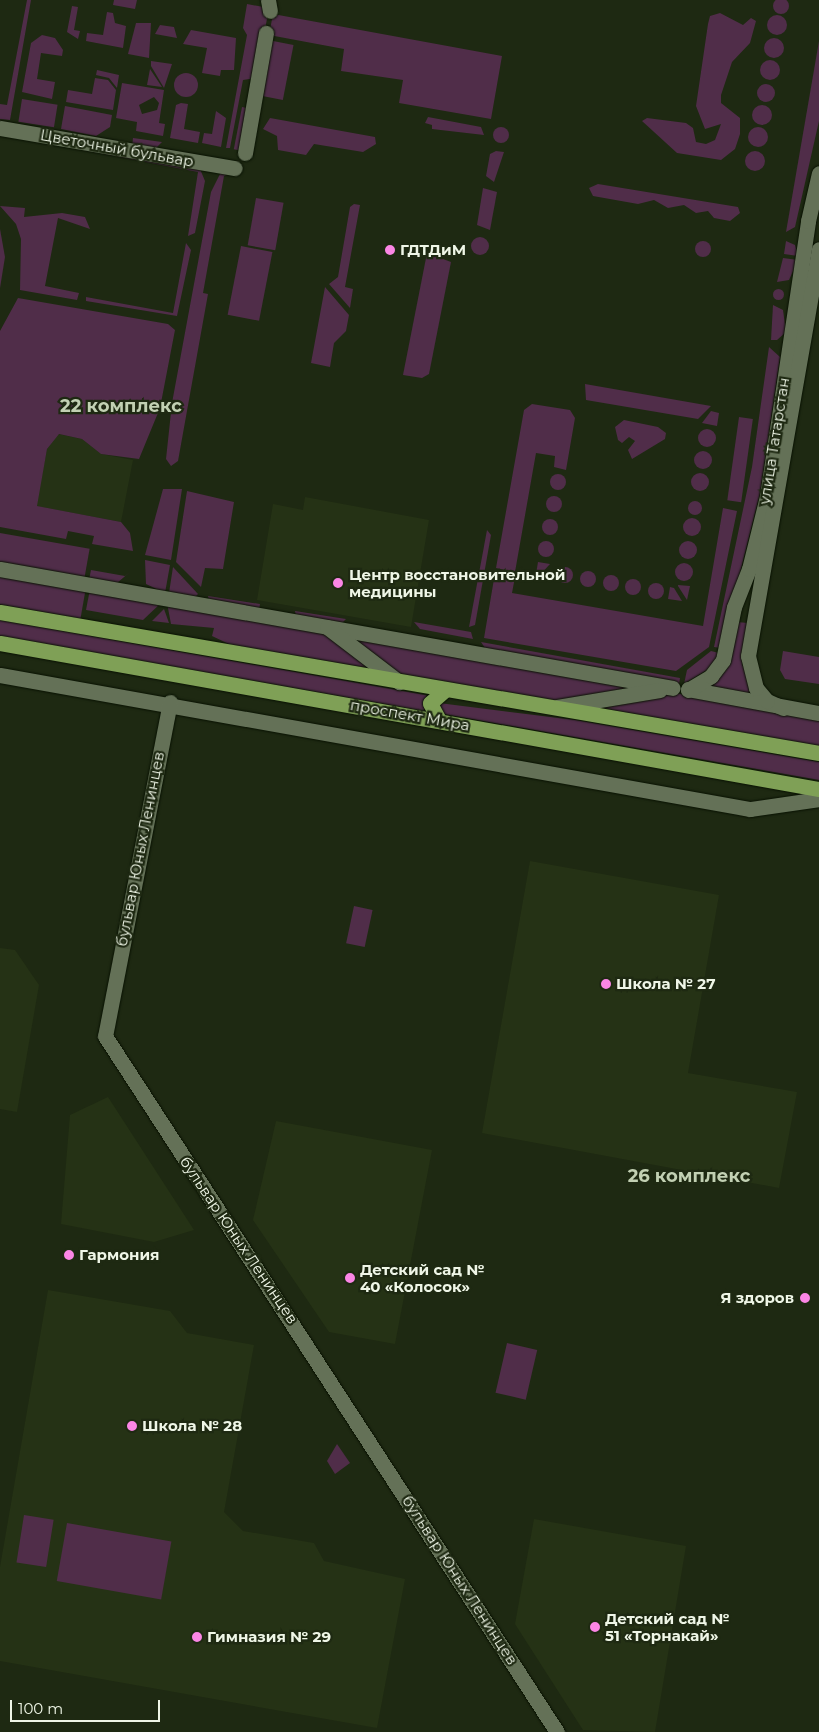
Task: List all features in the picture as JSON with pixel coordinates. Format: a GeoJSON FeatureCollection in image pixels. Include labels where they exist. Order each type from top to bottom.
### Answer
{"type":"FeatureCollection","features":[{"type":"Feature","properties":{"kind":"main road","name":"проспект Мира"},"geometry":{"type":"LineString","coordinates":[[0,612],[548,708],[819,753]]}},
{"type":"Feature","properties":{"kind":"main road","name":"проспект Мира"},"geometry":{"type":"LineString","coordinates":[[0,644],[439,720],[819,789]]}},
{"type":"Feature","properties":{"kind":"main road"},"geometry":{"type":"LineString","coordinates":[[439,720],[430,703],[445,690]]}},
{"type":"Feature","properties":{"kind":"street"},"geometry":{"type":"LineString","coordinates":[[245,153],[266,33]]}},
{"type":"Feature","properties":{"kind":"street","name":"Цветочный бульвар"},"geometry":{"type":"LineString","coordinates":[[0,128],[235,168]]}},
{"type":"Feature","properties":{"kind":"street","name":"улица Татарстан"},"geometry":{"type":"LineString","coordinates":[[681,689],[711,676],[724,660],[734,607],[749,569],[766,496],[819,173]]}},
{"type":"Feature","properties":{"kind":"street","name":"улица Татарстан"},"geometry":{"type":"LineString","coordinates":[[783,708],[767,701],[750,672],[756,613],[819,250]]}},
{"type":"Feature","properties":{"kind":"street"},"geometry":{"type":"LineString","coordinates":[[0,569],[819,713]]}},
{"type":"Feature","properties":{"kind":"street"},"geometry":{"type":"LineString","coordinates":[[734,607],[742,617],[756,613]]}},
{"type":"Feature","properties":{"kind":"street"},"geometry":{"type":"LineString","coordinates":[[324,626],[400,682]]}},
{"type":"Feature","properties":{"kind":"street"},"geometry":{"type":"LineString","coordinates":[[0,675],[170,702],[750,809],[819,799]]}},
{"type":"Feature","properties":{"kind":"street"},"geometry":{"type":"LineString","coordinates":[[548,708],[681,689]]}},
{"type":"Feature","properties":{"kind":"street","name":"бульвар Юных Ленинцев"},"geometry":{"type":"LineString","coordinates":[[170,702],[105,1036],[557,1732]]}},
{"type":"Feature","properties":{"kind":"shaded area"},"geometry":{"type":"Polygon","coordinates":[[[781,-2],[789,6],[781,14],[773,6],[781,-2]]]}},
{"type":"Feature","properties":{"kind":"shaded area"},"geometry":{"type":"Polygon","coordinates":[[[27,0],[31,0],[10,120],[0,119],[0,104],[7,105],[27,0]]]}},
{"type":"Feature","properties":{"kind":"shaded area"},"geometry":{"type":"Polygon","coordinates":[[[114,0],[137,0],[135,9],[113,5],[114,0]]]}},
{"type":"Feature","properties":{"kind":"shaded area"},"geometry":{"type":"Polygon","coordinates":[[[247,4],[269,8],[256,78],[243,80],[230,148],[226,148],[247,35],[243,28],[247,4]]]}},
{"type":"Feature","properties":{"kind":"shaded area"},"geometry":{"type":"Polygon","coordinates":[[[72,6],[78,7],[74,30],[80,31],[78,39],[67,32],[72,6]]]}},
{"type":"Feature","properties":{"kind":"shaded area"},"geometry":{"type":"Polygon","coordinates":[[[107,12],[113,13],[115,23],[126,26],[123,48],[86,41],[87,33],[103,35],[107,12]]]}},
{"type":"Feature","properties":{"kind":"shaded area"},"geometry":{"type":"Polygon","coordinates":[[[720,13],[743,25],[751,18],[756,21],[750,43],[732,62],[721,95],[721,103],[740,118],[740,134],[735,149],[721,160],[677,153],[642,121],[647,118],[686,123],[693,128],[696,142],[706,144],[715,140],[721,124],[705,129],[696,106],[710,16],[720,13]]]}},
{"type":"Feature","properties":{"kind":"shaded area"},"geometry":{"type":"Polygon","coordinates":[[[273,14],[502,56],[491,119],[399,103],[403,80],[341,71],[344,49],[269,35],[273,14]]]}},
{"type":"Feature","properties":{"kind":"shaded area"},"geometry":{"type":"Polygon","coordinates":[[[777,15],[784,18],[787,25],[784,32],[777,35],[770,32],[767,25],[770,18],[777,15]]]}},
{"type":"Feature","properties":{"kind":"shaded area"},"geometry":{"type":"Polygon","coordinates":[[[136,23],[151,23],[149,58],[128,54],[136,23]]]}},
{"type":"Feature","properties":{"kind":"shaded area"},"geometry":{"type":"Polygon","coordinates":[[[160,25],[174,27],[177,38],[155,34],[160,25]]]}},
{"type":"Feature","properties":{"kind":"shaded area"},"geometry":{"type":"Polygon","coordinates":[[[191,30],[236,38],[234,70],[221,70],[220,76],[202,73],[207,48],[183,44],[191,30]]]}},
{"type":"Feature","properties":{"kind":"shaded area"},"geometry":{"type":"Polygon","coordinates":[[[42,35],[55,38],[63,50],[62,56],[41,53],[37,79],[55,82],[52,99],[22,92],[31,43],[42,35]]]}},
{"type":"Feature","properties":{"kind":"shaded area"},"geometry":{"type":"Polygon","coordinates":[[[774,38],[781,41],[784,48],[781,55],[774,58],[767,55],[764,48],[767,41],[774,38]]]}},
{"type":"Feature","properties":{"kind":"shaded area"},"geometry":{"type":"Polygon","coordinates":[[[268,40],[294,45],[283,100],[257,95],[268,40]]]}},
{"type":"Feature","properties":{"kind":"shaded area"},"geometry":{"type":"Polygon","coordinates":[[[819,41],[819,121],[795,227],[786,232],[819,41]]]}},
{"type":"Feature","properties":{"kind":"shaded area"},"geometry":{"type":"Polygon","coordinates":[[[770,60],[777,63],[780,70],[777,77],[770,80],[763,77],[760,70],[763,63],[770,60]]]}},
{"type":"Feature","properties":{"kind":"shaded area"},"geometry":{"type":"Polygon","coordinates":[[[151,61],[172,64],[164,88],[151,66],[151,61]]]}},
{"type":"Feature","properties":{"kind":"shaded area"},"geometry":{"type":"Polygon","coordinates":[[[150,69],[162,87],[147,85],[150,69]]]}},
{"type":"Feature","properties":{"kind":"shaded area"},"geometry":{"type":"Polygon","coordinates":[[[97,70],[119,75],[117,88],[109,78],[96,75],[97,70]]]}},
{"type":"Feature","properties":{"kind":"shaded area"},"geometry":{"type":"Polygon","coordinates":[[[186,73],[195,76],[198,85],[195,94],[186,97],[177,94],[174,85],[177,76],[186,73]]]}},
{"type":"Feature","properties":{"kind":"shaded area"},"geometry":{"type":"Polygon","coordinates":[[[95,78],[108,80],[116,90],[113,110],[66,102],[68,90],[92,94],[95,78]]]}},
{"type":"Feature","properties":{"kind":"shaded area"},"geometry":{"type":"Polygon","coordinates":[[[122,83],[164,90],[159,123],[165,124],[163,136],[136,131],[137,122],[116,118],[122,83]],[[154,97],[139,105],[142,114],[157,110],[159,103],[154,97]]]}},
{"type":"Feature","properties":{"kind":"shaded area"},"geometry":{"type":"Polygon","coordinates":[[[762,84],[770,84],[775,89],[773,100],[762,102],[757,97],[757,89],[762,84]]]}},
{"type":"Feature","properties":{"kind":"shaded area"},"geometry":{"type":"Polygon","coordinates":[[[22,99],[58,105],[54,127],[18,122],[22,99]]]}},
{"type":"Feature","properties":{"kind":"shaded area"},"geometry":{"type":"Polygon","coordinates":[[[181,103],[188,104],[184,129],[200,132],[198,143],[170,138],[176,105],[181,103]]]}},
{"type":"Feature","properties":{"kind":"shaded area"},"geometry":{"type":"Polygon","coordinates":[[[762,105],[769,108],[772,115],[769,122],[762,125],[755,122],[752,115],[755,108],[762,105]]]}},
{"type":"Feature","properties":{"kind":"shaded area"},"geometry":{"type":"Polygon","coordinates":[[[65,106],[112,115],[110,127],[96,136],[61,129],[65,106]]]}},
{"type":"Feature","properties":{"kind":"shaded area"},"geometry":{"type":"Polygon","coordinates":[[[242,107],[247,108],[239,150],[234,149],[242,107]]]}},
{"type":"Feature","properties":{"kind":"shaded area"},"geometry":{"type":"Polygon","coordinates":[[[216,111],[226,118],[221,147],[202,143],[204,133],[212,134],[216,111]]]}},
{"type":"Feature","properties":{"kind":"shaded area"},"geometry":{"type":"Polygon","coordinates":[[[428,117],[481,127],[484,135],[432,129],[432,125],[425,123],[428,117]]]}},
{"type":"Feature","properties":{"kind":"shaded area"},"geometry":{"type":"Polygon","coordinates":[[[270,118],[375,137],[376,144],[363,152],[314,144],[306,155],[278,150],[277,136],[263,129],[270,118]]]}},
{"type":"Feature","properties":{"kind":"shaded area"},"geometry":{"type":"Polygon","coordinates":[[[501,127],[507,129],[509,135],[507,141],[501,143],[495,141],[493,135],[495,129],[501,127]]]}},
{"type":"Feature","properties":{"kind":"shaded area"},"geometry":{"type":"Polygon","coordinates":[[[758,127],[765,130],[768,137],[765,144],[758,147],[751,144],[748,137],[751,130],[758,127]]]}},
{"type":"Feature","properties":{"kind":"shaded area"},"geometry":{"type":"Polygon","coordinates":[[[0,134],[200,169],[205,181],[195,233],[188,236],[198,172],[0,134]]]}},
{"type":"Feature","properties":{"kind":"shaded area"},"geometry":{"type":"Polygon","coordinates":[[[133,138],[162,142],[156,148],[132,147],[133,138]]]}},
{"type":"Feature","properties":{"kind":"shaded area"},"geometry":{"type":"Polygon","coordinates":[[[496,151],[504,152],[494,182],[486,176],[490,154],[496,151]]]}},
{"type":"Feature","properties":{"kind":"shaded area"},"geometry":{"type":"Polygon","coordinates":[[[755,151],[762,154],[765,161],[762,168],[755,171],[748,168],[745,161],[748,154],[755,151]]]}},
{"type":"Feature","properties":{"kind":"shaded area"},"geometry":{"type":"Polygon","coordinates":[[[222,170],[231,173],[224,176],[203,293],[208,294],[178,461],[171,466],[166,459],[172,403],[211,192],[222,170]]]}},
{"type":"Feature","properties":{"kind":"shaded area"},"geometry":{"type":"Polygon","coordinates":[[[598,184],[738,207],[740,213],[730,221],[714,218],[708,211],[696,213],[684,205],[668,208],[654,200],[638,204],[593,196],[589,188],[598,184]]]}},
{"type":"Feature","properties":{"kind":"shaded area"},"geometry":{"type":"Polygon","coordinates":[[[483,188],[497,192],[490,230],[477,225],[483,188]]]}},
{"type":"Feature","properties":{"kind":"shaded area"},"geometry":{"type":"Polygon","coordinates":[[[256,198],[284,203],[275,250],[248,245],[256,198]]]}},
{"type":"Feature","properties":{"kind":"shaded area"},"geometry":{"type":"Polygon","coordinates":[[[354,204],[360,205],[345,287],[353,289],[350,308],[329,284],[338,277],[350,207],[354,204]]]}},
{"type":"Feature","properties":{"kind":"shaded area"},"geometry":{"type":"Polygon","coordinates":[[[0,206],[25,208],[24,217],[62,213],[85,217],[90,229],[58,218],[45,286],[79,293],[77,300],[20,290],[21,239],[16,224],[0,206]]]}},
{"type":"Feature","properties":{"kind":"shaded area"},"geometry":{"type":"Polygon","coordinates":[[[0,229],[5,257],[0,288],[0,229]]]}},
{"type":"Feature","properties":{"kind":"shaded area"},"geometry":{"type":"Polygon","coordinates":[[[480,237],[486,240],[489,246],[486,252],[480,255],[474,252],[471,246],[474,240],[480,237]]]}},
{"type":"Feature","properties":{"kind":"shaded area"},"geometry":{"type":"Polygon","coordinates":[[[703,241],[711,249],[703,257],[695,249],[703,241]]]}},
{"type":"Feature","properties":{"kind":"shaded area"},"geometry":{"type":"Polygon","coordinates":[[[786,241],[795,245],[798,256],[784,254],[786,241]]]}},
{"type":"Feature","properties":{"kind":"shaded area"},"geometry":{"type":"Polygon","coordinates":[[[186,243],[191,250],[177,316],[86,301],[86,297],[173,313],[186,243]]]}},
{"type":"Feature","properties":{"kind":"shaded area"},"geometry":{"type":"Polygon","coordinates":[[[241,246],[272,252],[259,321],[228,315],[241,246]]]}},
{"type":"Feature","properties":{"kind":"shaded area"},"geometry":{"type":"Polygon","coordinates":[[[427,253],[451,262],[429,374],[422,378],[403,375],[427,253]]]}},
{"type":"Feature","properties":{"kind":"shaded area"},"geometry":{"type":"Polygon","coordinates":[[[783,258],[798,260],[789,280],[777,282],[783,258]]]}},
{"type":"Feature","properties":{"kind":"shaded area"},"geometry":{"type":"Polygon","coordinates":[[[325,287],[349,315],[346,331],[334,343],[330,367],[311,363],[325,287]]]}},
{"type":"Feature","properties":{"kind":"shaded area"},"geometry":{"type":"Polygon","coordinates":[[[778,288],[784,294],[778,300],[772,294],[778,288]]]}},
{"type":"Feature","properties":{"kind":"shaded area"},"geometry":{"type":"Polygon","coordinates":[[[18,298],[168,324],[175,330],[160,408],[139,459],[101,454],[82,439],[59,434],[47,449],[37,506],[121,522],[130,533],[133,551],[92,544],[94,536],[68,531],[66,539],[0,527],[0,331],[18,298]]]}},
{"type":"Feature","properties":{"kind":"shaded area"},"geometry":{"type":"Polygon","coordinates":[[[773,305],[783,310],[786,332],[777,340],[771,340],[773,305]]]}},
{"type":"Feature","properties":{"kind":"shaded area"},"geometry":{"type":"Polygon","coordinates":[[[769,347],[780,357],[760,493],[721,648],[714,647],[752,467],[769,347]]]}},
{"type":"Feature","properties":{"kind":"shaded area"},"geometry":{"type":"Polygon","coordinates":[[[585,384],[711,406],[698,419],[586,400],[585,384]]]}},
{"type":"Feature","properties":{"kind":"shaded area"},"geometry":{"type":"Polygon","coordinates":[[[532,404],[570,410],[575,418],[566,470],[554,467],[555,456],[536,453],[515,572],[496,568],[524,410],[532,404]]]}},
{"type":"Feature","properties":{"kind":"shaded area"},"geometry":{"type":"Polygon","coordinates":[[[711,411],[719,413],[717,426],[702,423],[711,411]]]}},
{"type":"Feature","properties":{"kind":"shaded area"},"geometry":{"type":"Polygon","coordinates":[[[739,417],[753,419],[741,502],[727,500],[739,417]]]}},
{"type":"Feature","properties":{"kind":"shaded area"},"geometry":{"type":"Polygon","coordinates":[[[624,420],[658,427],[666,433],[665,439],[632,459],[628,450],[635,441],[629,437],[622,443],[618,440],[615,427],[624,420]]]}},
{"type":"Feature","properties":{"kind":"shaded area"},"geometry":{"type":"Polygon","coordinates":[[[707,429],[713,432],[716,438],[713,444],[707,447],[701,444],[698,438],[701,432],[707,429]]]}},
{"type":"Feature","properties":{"kind":"shaded area"},"geometry":{"type":"Polygon","coordinates":[[[58,434],[82,439],[101,454],[133,460],[121,522],[36,506],[47,449],[58,434]]]}},
{"type":"Feature","properties":{"kind":"shaded area"},"geometry":{"type":"Polygon","coordinates":[[[703,451],[711,456],[712,460],[707,468],[703,469],[695,464],[694,460],[699,452],[703,451]]]}},
{"type":"Feature","properties":{"kind":"shaded area"},"geometry":{"type":"Polygon","coordinates":[[[700,473],[706,476],[709,482],[706,488],[700,491],[694,488],[691,482],[694,476],[700,473]]]}},
{"type":"Feature","properties":{"kind":"shaded area"},"geometry":{"type":"Polygon","coordinates":[[[555,474],[561,474],[566,479],[564,488],[555,490],[550,485],[550,479],[555,474]]]}},
{"type":"Feature","properties":{"kind":"shaded area"},"geometry":{"type":"Polygon","coordinates":[[[163,489],[182,489],[171,560],[145,555],[163,489]]]}},
{"type":"Feature","properties":{"kind":"shaded area"},"geometry":{"type":"Polygon","coordinates":[[[187,491],[234,502],[223,569],[205,568],[201,587],[176,562],[187,491]]]}},
{"type":"Feature","properties":{"kind":"shaded area"},"geometry":{"type":"Polygon","coordinates":[[[551,496],[557,496],[562,501],[560,510],[551,512],[546,507],[546,501],[551,496]]]}},
{"type":"Feature","properties":{"kind":"shaded area"},"geometry":{"type":"Polygon","coordinates":[[[305,497],[429,520],[411,627],[257,600],[273,504],[303,510],[305,497]]]}},
{"type":"Feature","properties":{"kind":"shaded area"},"geometry":{"type":"Polygon","coordinates":[[[695,501],[700,503],[702,508],[700,513],[695,515],[690,513],[688,508],[690,503],[695,501]]]}},
{"type":"Feature","properties":{"kind":"shaded area"},"geometry":{"type":"Polygon","coordinates":[[[723,508],[737,511],[709,647],[676,671],[484,638],[495,573],[515,577],[512,593],[703,626],[723,508]]]}},
{"type":"Feature","properties":{"kind":"shaded area"},"geometry":{"type":"Polygon","coordinates":[[[688,518],[696,518],[701,523],[699,534],[688,536],[683,531],[683,523],[688,518]]]}},
{"type":"Feature","properties":{"kind":"shaded area"},"geometry":{"type":"Polygon","coordinates":[[[547,519],[553,519],[558,524],[556,533],[547,535],[542,530],[542,524],[547,519]]]}},
{"type":"Feature","properties":{"kind":"shaded area"},"geometry":{"type":"Polygon","coordinates":[[[487,530],[491,535],[475,625],[469,627],[487,530]]]}},
{"type":"Feature","properties":{"kind":"shaded area"},"geometry":{"type":"Polygon","coordinates":[[[0,533],[90,549],[84,580],[0,565],[0,533]]]}},
{"type":"Feature","properties":{"kind":"shaded area"},"geometry":{"type":"Polygon","coordinates":[[[543,541],[549,541],[554,546],[552,555],[543,557],[538,552],[538,546],[543,541]]]}},
{"type":"Feature","properties":{"kind":"shaded area"},"geometry":{"type":"Polygon","coordinates":[[[684,541],[692,541],[697,546],[695,557],[684,559],[679,554],[679,546],[684,541]]]}},
{"type":"Feature","properties":{"kind":"shaded area"},"geometry":{"type":"Polygon","coordinates":[[[145,560],[170,565],[165,593],[146,584],[145,560]]]}},
{"type":"Feature","properties":{"kind":"shaded area"},"geometry":{"type":"Polygon","coordinates":[[[538,562],[550,564],[540,575],[536,574],[538,562]]]}},
{"type":"Feature","properties":{"kind":"shaded area"},"geometry":{"type":"Polygon","coordinates":[[[680,563],[688,563],[693,568],[691,579],[680,581],[675,576],[675,568],[680,563]]]}},
{"type":"Feature","properties":{"kind":"shaded area"},"geometry":{"type":"Polygon","coordinates":[[[173,567],[198,594],[194,598],[169,593],[173,567]]]}},
{"type":"Feature","properties":{"kind":"shaded area"},"geometry":{"type":"Polygon","coordinates":[[[565,567],[571,569],[573,575],[571,581],[565,583],[559,581],[557,575],[559,569],[565,567]]]}},
{"type":"Feature","properties":{"kind":"shaded area"},"geometry":{"type":"Polygon","coordinates":[[[91,570],[125,576],[130,572],[117,583],[89,580],[91,570]]]}},
{"type":"Feature","properties":{"kind":"shaded area"},"geometry":{"type":"Polygon","coordinates":[[[585,571],[591,571],[596,576],[594,585],[585,587],[580,582],[580,576],[585,571]]]}},
{"type":"Feature","properties":{"kind":"shaded area"},"geometry":{"type":"Polygon","coordinates":[[[0,574],[86,589],[80,619],[0,604],[0,574]]]}},
{"type":"Feature","properties":{"kind":"shaded area"},"geometry":{"type":"Polygon","coordinates":[[[611,575],[617,577],[619,583],[617,589],[611,591],[605,589],[603,583],[605,577],[611,575]]]}},
{"type":"Feature","properties":{"kind":"shaded area"},"geometry":{"type":"Polygon","coordinates":[[[630,579],[636,579],[641,584],[639,593],[630,595],[625,590],[625,584],[630,579]]]}},
{"type":"Feature","properties":{"kind":"shaded area"},"geometry":{"type":"Polygon","coordinates":[[[656,583],[662,585],[664,591],[662,597],[656,599],[650,597],[648,591],[650,585],[656,583]]]}},
{"type":"Feature","properties":{"kind":"shaded area"},"geometry":{"type":"Polygon","coordinates":[[[678,586],[690,586],[687,600],[678,586]]]}},
{"type":"Feature","properties":{"kind":"shaded area"},"geometry":{"type":"Polygon","coordinates":[[[670,587],[674,588],[682,601],[668,599],[670,587]]]}},
{"type":"Feature","properties":{"kind":"shaded area"},"geometry":{"type":"Polygon","coordinates":[[[90,589],[162,602],[143,620],[86,610],[90,589]]]}},
{"type":"Feature","properties":{"kind":"shaded area"},"geometry":{"type":"Polygon","coordinates":[[[208,596],[260,604],[259,610],[209,600],[208,596]]]}},
{"type":"Feature","properties":{"kind":"shaded area"},"geometry":{"type":"Polygon","coordinates":[[[167,603],[323,630],[373,669],[231,645],[212,636],[214,628],[171,624],[167,603]]]}},
{"type":"Feature","properties":{"kind":"shaded area"},"geometry":{"type":"Polygon","coordinates":[[[164,609],[169,623],[152,621],[164,609]]]}},
{"type":"Feature","properties":{"kind":"shaded area"},"geometry":{"type":"Polygon","coordinates":[[[295,611],[346,619],[341,624],[296,616],[295,611]]]}},
{"type":"Feature","properties":{"kind":"shaded area"},"geometry":{"type":"Polygon","coordinates":[[[0,620],[426,695],[424,711],[0,636],[0,620]]]}},
{"type":"Feature","properties":{"kind":"shaded area"},"geometry":{"type":"Polygon","coordinates":[[[414,622],[471,632],[473,639],[420,629],[414,622]]]}},
{"type":"Feature","properties":{"kind":"shaded area"},"geometry":{"type":"Polygon","coordinates":[[[737,622],[748,623],[742,664],[757,699],[704,689],[737,622]]]}},
{"type":"Feature","properties":{"kind":"shaded area"},"geometry":{"type":"Polygon","coordinates":[[[356,637],[644,688],[561,702],[395,673],[353,640],[356,637]]]}},
{"type":"Feature","properties":{"kind":"shaded area"},"geometry":{"type":"Polygon","coordinates":[[[481,642],[680,678],[679,684],[487,651],[481,642]]]}},
{"type":"Feature","properties":{"kind":"shaded area"},"geometry":{"type":"Polygon","coordinates":[[[711,651],[719,653],[710,668],[684,684],[687,670],[711,651]]]}},
{"type":"Feature","properties":{"kind":"shaded area"},"geometry":{"type":"Polygon","coordinates":[[[783,651],[819,657],[819,684],[785,679],[780,670],[783,651]]]}},
{"type":"Feature","properties":{"kind":"shaded area"},"geometry":{"type":"Polygon","coordinates":[[[675,693],[819,718],[819,747],[590,706],[675,693]]]}},
{"type":"Feature","properties":{"kind":"shaded area"},"geometry":{"type":"Polygon","coordinates":[[[439,703],[575,720],[819,762],[819,780],[438,713],[439,703]]]}},
{"type":"Feature","properties":{"kind":"shaded area","name":"Школа № 27"},"geometry":{"type":"Polygon","coordinates":[[[530,861],[719,895],[688,1073],[797,1092],[779,1188],[482,1133],[530,861]]]}},
{"type":"Feature","properties":{"kind":"shaded area"},"geometry":{"type":"Polygon","coordinates":[[[354,906],[373,910],[365,947],[346,943],[354,906]]]}},
{"type":"Feature","properties":{"kind":"shaded area"},"geometry":{"type":"Polygon","coordinates":[[[0,948],[15,950],[39,985],[17,1112],[0,1109],[0,948]]]}},
{"type":"Feature","properties":{"kind":"shaded area"},"geometry":{"type":"Polygon","coordinates":[[[108,1097],[194,1230],[154,1242],[61,1224],[70,1115],[108,1097]]]}},
{"type":"Feature","properties":{"kind":"shaded area","name":"Детский сад № 40 «Колосок»"},"geometry":{"type":"Polygon","coordinates":[[[276,1121],[432,1150],[395,1344],[329,1332],[253,1220],[276,1121]]]}},
{"type":"Feature","properties":{"kind":"shaded area"},"geometry":{"type":"Polygon","coordinates":[[[48,1290],[170,1311],[187,1333],[254,1345],[224,1512],[243,1531],[314,1543],[324,1561],[405,1579],[377,1728],[0,1661],[0,1567],[48,1290]]]}},
{"type":"Feature","properties":{"kind":"shaded area"},"geometry":{"type":"Polygon","coordinates":[[[507,1343],[537,1350],[526,1400],[496,1393],[507,1343]]]}},
{"type":"Feature","properties":{"kind":"shaded area"},"geometry":{"type":"Polygon","coordinates":[[[337,1444],[350,1463],[335,1474],[327,1461],[337,1444]]]}},
{"type":"Feature","properties":{"kind":"shaded area"},"geometry":{"type":"Polygon","coordinates":[[[24,1515],[54,1520],[46,1567],[16,1562],[24,1515]]]}},
{"type":"Feature","properties":{"kind":"shaded area","name":"Детский сад № 51 «Торнакай»"},"geometry":{"type":"Polygon","coordinates":[[[534,1519],[686,1546],[655,1732],[583,1730],[515,1624],[534,1519]]]}},
{"type":"Feature","properties":{"kind":"shaded area"},"geometry":{"type":"Polygon","coordinates":[[[67,1523],[171,1541],[161,1600],[57,1581],[67,1523]]]}},
{"type":"Feature","properties":{"kind":"place","name":"ГДТДиМ"},"geometry":{"type":"Point","coordinates":[390,250]}},
{"type":"Feature","properties":{"kind":"place","name":"Центр восстановительной медицины"},"geometry":{"type":"Point","coordinates":[338,583]}},
{"type":"Feature","properties":{"kind":"place","name":"Школа № 27"},"geometry":{"type":"Point","coordinates":[606,984]}},
{"type":"Feature","properties":{"kind":"place","name":"Гармония"},"geometry":{"type":"Point","coordinates":[69,1255]}},
{"type":"Feature","properties":{"kind":"place","name":"Детский сад № 40 «Колосок»"},"geometry":{"type":"Point","coordinates":[350,1278]}},
{"type":"Feature","properties":{"kind":"place","name":"Я здоров"},"geometry":{"type":"Point","coordinates":[805,1298]}},
{"type":"Feature","properties":{"kind":"place","name":"Школа № 28"},"geometry":{"type":"Point","coordinates":[132,1426]}},
{"type":"Feature","properties":{"kind":"place","name":"Детский сад № 51 «Торнакай»"},"geometry":{"type":"Point","coordinates":[595,1627]}},
{"type":"Feature","properties":{"kind":"place","name":"Гимназия № 29"},"geometry":{"type":"Point","coordinates":[197,1637]}},
{"type":"Feature","properties":{"kind":"district","name":"22 комплекс"},"geometry":{"type":"Point","coordinates":[121,406]}},
{"type":"Feature","properties":{"kind":"district","name":"26 комплекс"},"geometry":{"type":"Point","coordinates":[689,1176]}}]}
